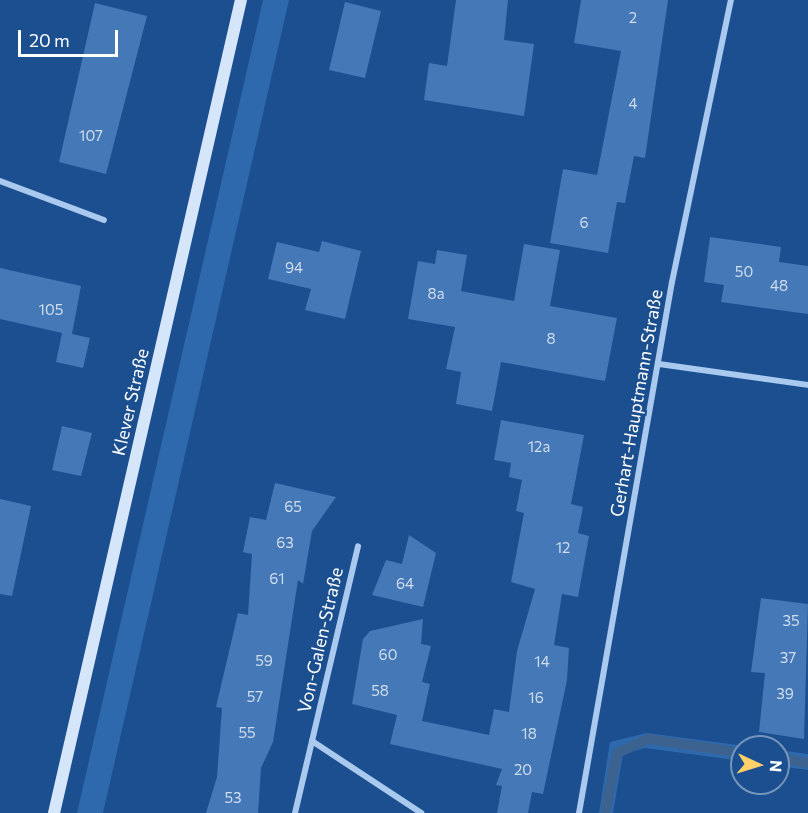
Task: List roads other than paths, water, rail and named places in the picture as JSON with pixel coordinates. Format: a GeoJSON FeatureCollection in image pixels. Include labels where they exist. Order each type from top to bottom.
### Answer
{"type":"FeatureCollection","features":[{"type":"Feature","properties":{"kind":"main road","name":"Klever Straße"},"geometry":{"type":"LineString","coordinates":[[54,813],[241,0]]}},
{"type":"Feature","properties":{"kind":"street","name":"Gerhart-Hauptmann-Straße"},"geometry":{"type":"LineString","coordinates":[[579,813],[658,364],[731,0]]}},
{"type":"Feature","properties":{"kind":"street"},"geometry":{"type":"LineString","coordinates":[[0,182],[104,220]]}},
{"type":"Feature","properties":{"kind":"street"},"geometry":{"type":"LineString","coordinates":[[658,364],[808,385]]}},
{"type":"Feature","properties":{"kind":"street","name":"Von-Galen-Straße"},"geometry":{"type":"LineString","coordinates":[[295,813],[358,546]]}},
{"type":"Feature","properties":{"kind":"street","name":"Von-Galen-Straße"},"geometry":{"type":"LineString","coordinates":[[312,741],[421,813]]}},
{"type":"Feature","properties":{"kind":"waterway"},"geometry":{"type":"LineString","coordinates":[[606,809],[617,753],[649,739],[730,751]]}},
{"type":"Feature","properties":{"kind":"waterway"},"geometry":{"type":"LineString","coordinates":[[790,760],[808,763]]}}]}
